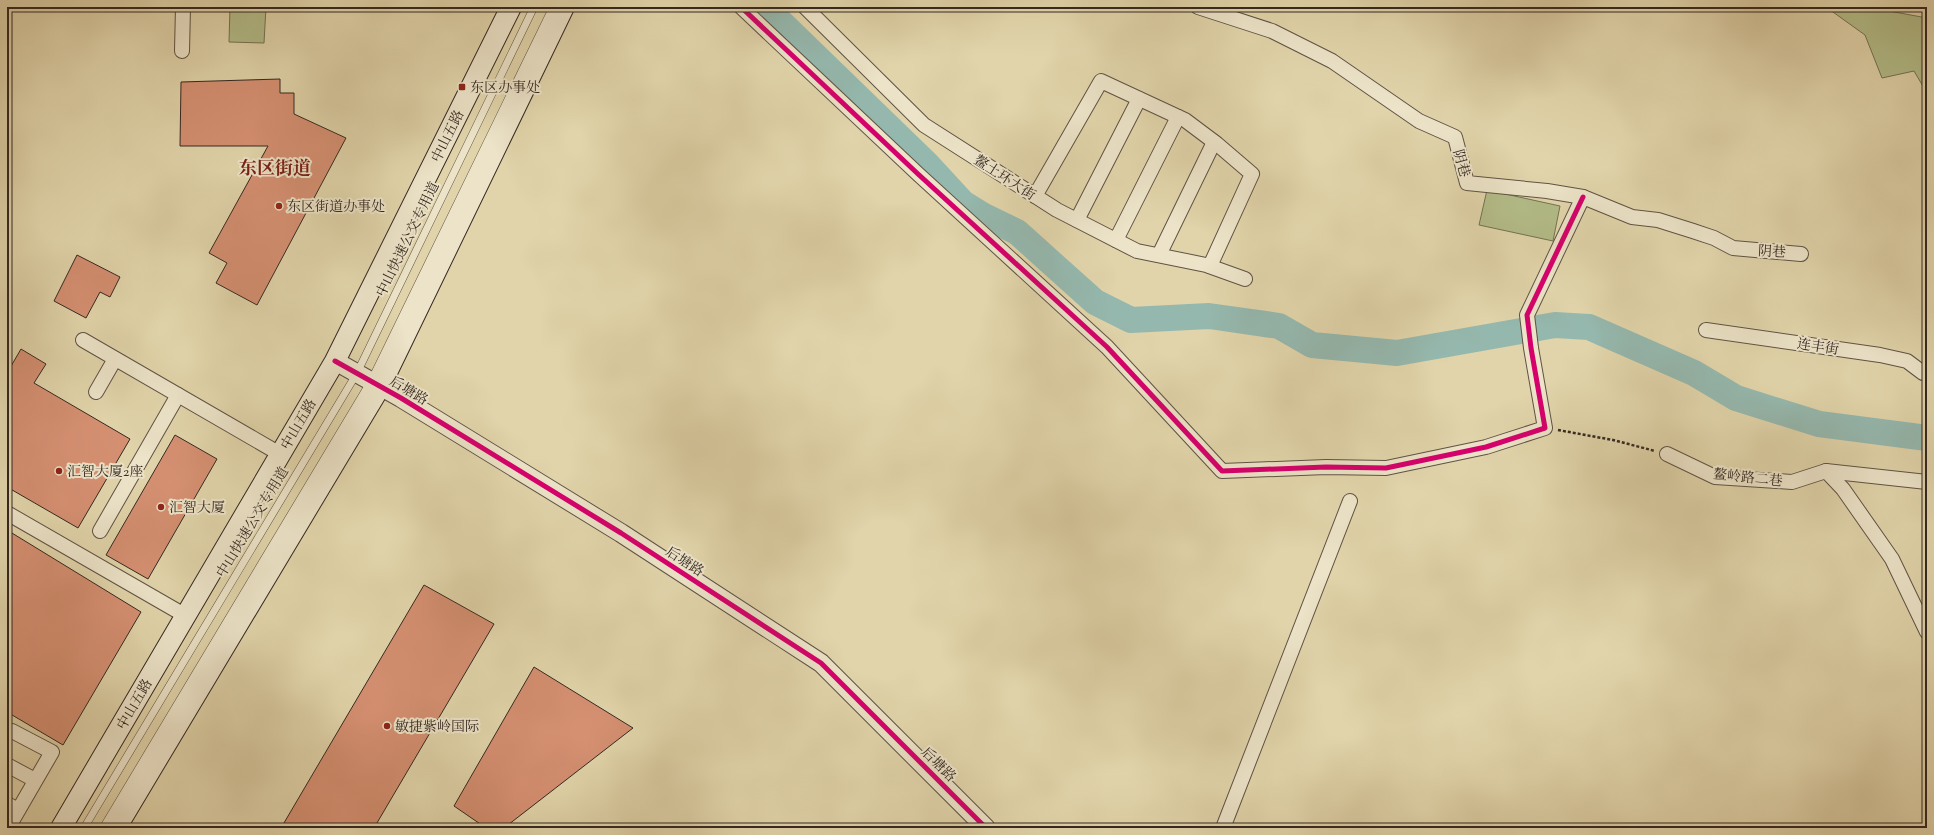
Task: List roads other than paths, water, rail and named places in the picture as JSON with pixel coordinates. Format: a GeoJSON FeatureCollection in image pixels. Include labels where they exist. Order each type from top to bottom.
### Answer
{"type":"FeatureCollection","features":[{"type":"Feature","properties":{"kind":"main road","name":"中山五路"},"geometry":{"type":"LineString","coordinates":[[62,828],[335,361],[511,7]]}},
{"type":"Feature","properties":{"kind":"main road"},"geometry":{"type":"LineString","coordinates":[[116,828],[370,380],[564,7]]}},
{"type":"Feature","properties":{"kind":"street"},"geometry":{"type":"LineString","coordinates":[[182,51],[183,7]]}},
{"type":"Feature","properties":{"kind":"street"},"geometry":{"type":"LineString","coordinates":[[741,7],[918,174],[1107,347],[1222,471],[1386,468],[1486,447],[1545,428],[1527,315],[1583,197]]}},
{"type":"Feature","properties":{"kind":"street","name":"鳌土环大街"},"geometry":{"type":"LineString","coordinates":[[805,7],[924,125],[1035,196],[1137,251],[1210,266],[1245,280]]}},
{"type":"Feature","properties":{"kind":"street","name":"阴巷"},"geometry":{"type":"LineString","coordinates":[[1198,7],[1272,32],[1332,61],[1419,121],[1455,137],[1467,183],[1547,191],[1583,197],[1632,217],[1658,220],[1714,238],[1733,248],[1801,254]]}},
{"type":"Feature","properties":{"kind":"street"},"geometry":{"type":"LineString","coordinates":[[1035,196],[1101,81],[1178,117],[1214,142],[1252,174],[1210,266]]}},
{"type":"Feature","properties":{"kind":"street"},"geometry":{"type":"LineString","coordinates":[[1077,220],[1138,98]]}},
{"type":"Feature","properties":{"kind":"street"},"geometry":{"type":"LineString","coordinates":[[1116,240],[1178,117]]}},
{"type":"Feature","properties":{"kind":"street"},"geometry":{"type":"LineString","coordinates":[[1159,255],[1214,142]]}},
{"type":"Feature","properties":{"kind":"street","name":"连丰街"},"geometry":{"type":"LineString","coordinates":[[1706,330],[1880,355],[1908,361],[1923,373],[1927,373]]}},
{"type":"Feature","properties":{"kind":"street"},"geometry":{"type":"LineString","coordinates":[[83,340],[280,454]]}},
{"type":"Feature","properties":{"kind":"street"},"geometry":{"type":"LineString","coordinates":[[96,392],[115,359]]}},
{"type":"Feature","properties":{"kind":"street","name":"后塘路"},"geometry":{"type":"LineString","coordinates":[[335,361],[370,380],[620,533],[821,663],[986,828]]}},
{"type":"Feature","properties":{"kind":"street"},"geometry":{"type":"LineString","coordinates":[[100,531],[178,395]]}},
{"type":"Feature","properties":{"kind":"street","name":"鳌岭路二巷"},"geometry":{"type":"LineString","coordinates":[[1667,454],[1715,477],[1792,482],[1826,470],[1927,482]]}},
{"type":"Feature","properties":{"kind":"street"},"geometry":{"type":"LineString","coordinates":[[1826,470],[1843,489],[1892,559],[1927,632]]}},
{"type":"Feature","properties":{"kind":"street"},"geometry":{"type":"LineString","coordinates":[[1223,828],[1350,501]]}},
{"type":"Feature","properties":{"kind":"street"},"geometry":{"type":"LineString","coordinates":[[7,513],[186,616]]}},
{"type":"Feature","properties":{"kind":"street"},"geometry":{"type":"LineString","coordinates":[[8,828],[13,807],[35,780],[52,752],[9,733]]}},
{"type":"Feature","properties":{"kind":"street"},"geometry":{"type":"LineString","coordinates":[[7,765],[35,780]]}},
{"type":"Feature","properties":{"kind":"lane","name":"中山快速公交专用道"},"geometry":{"type":"LineString","coordinates":[[84,828],[370,380],[534,7]]}},
{"type":"Feature","properties":{"kind":"lane","name":"中山快速公交专用道"},"geometry":{"type":"LineString","coordinates":[[103,828],[370,380],[552,7]]}},
{"type":"Feature","properties":{"kind":"waterway"},"geometry":{"type":"LineString","coordinates":[[765,7],[927,164],[963,203],[984,216],[1017,232],[1095,302],[1131,320],[1209,316],[1279,326],[1312,345],[1397,353],[1555,325],[1589,327],[1694,373],[1736,398],[1819,424],[1927,438]]}},
{"type":"Feature","properties":{"kind":"place","name":"东区办事处"},"geometry":{"type":"Point","coordinates":[462,87]}},
{"type":"Feature","properties":{"kind":"place","name":"东区街道办事处"},"geometry":{"type":"Point","coordinates":[279,206]}},
{"type":"Feature","properties":{"kind":"place","name":"汇智大厦2座"},"geometry":{"type":"Point","coordinates":[59,471]}},
{"type":"Feature","properties":{"kind":"place","name":"汇智大厦"},"geometry":{"type":"Point","coordinates":[161,507]}},
{"type":"Feature","properties":{"kind":"place","name":"敏捷紫岭国际"},"geometry":{"type":"Point","coordinates":[387,726]}},
{"type":"Feature","properties":{"kind":"district","name":"东区街道"},"geometry":{"type":"Point","coordinates":[275,168]}}]}
